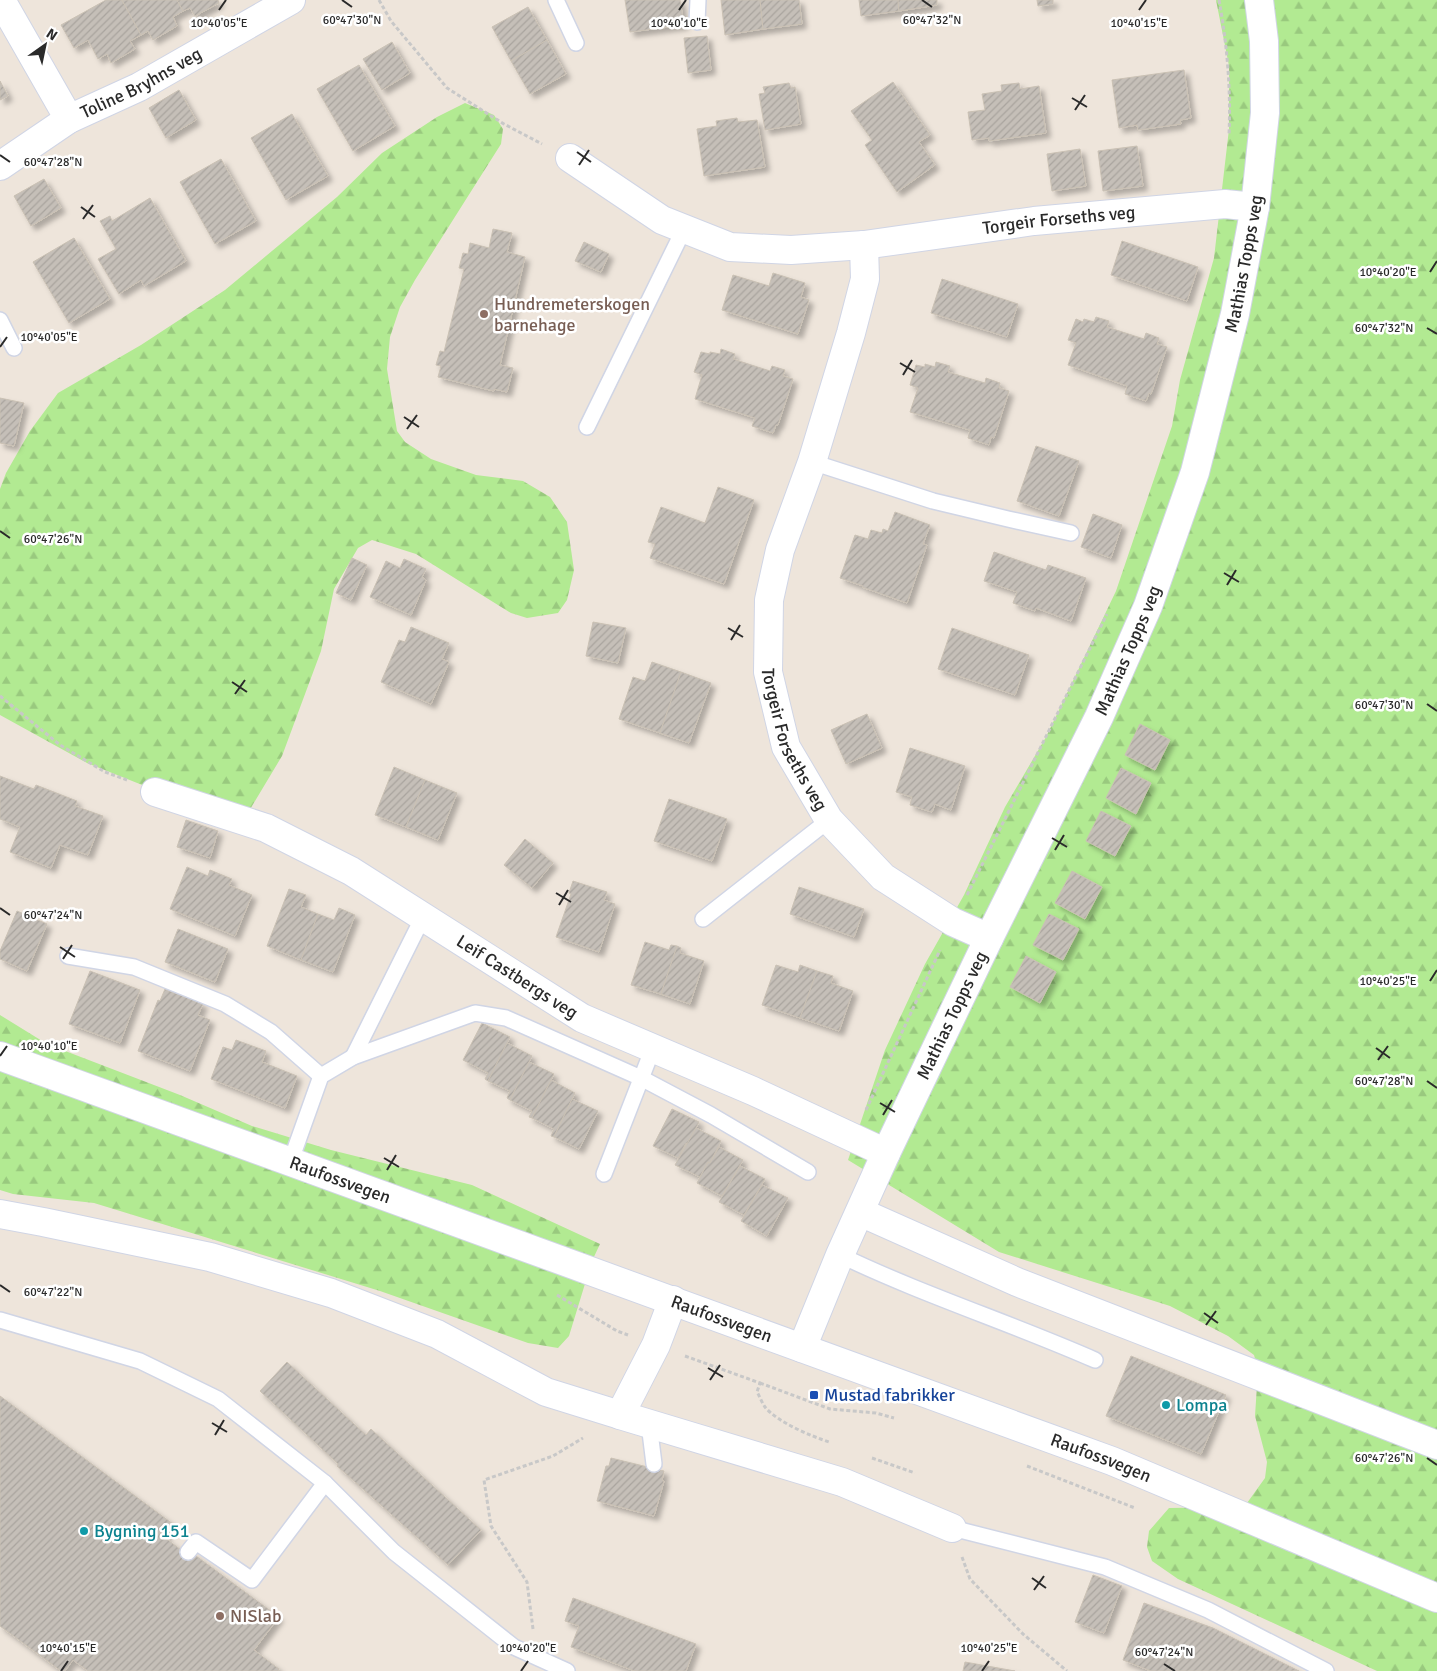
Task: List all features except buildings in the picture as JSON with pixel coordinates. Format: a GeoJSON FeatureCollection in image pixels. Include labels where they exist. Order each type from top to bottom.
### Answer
{"type":"FeatureCollection","features":[{"type":"Feature","properties":{"kind":"street","name":"Toline Bryhns veg"},"geometry":{"type":"LineString","coordinates":[[1,0],[69,119]]}},
{"type":"Feature","properties":{"kind":"street","name":"Toline Bryhns veg"},"geometry":{"type":"LineString","coordinates":[[0,166],[69,119],[139,87],[291,0]]}},
{"type":"Feature","properties":{"kind":"street","name":"Mathias Topps veg"},"geometry":{"type":"LineString","coordinates":[[802,1348],[840,1255],[886,1153],[1098,717],[1148,606],[1197,463],[1235,314],[1255,207],[1264,113],[1264,41],[1259,0]]}},
{"type":"Feature","properties":{"kind":"street","name":"Torgeir Forseths veg"},"geometry":{"type":"LineString","coordinates":[[570,158],[662,220],[730,247],[791,250],[864,245],[1034,221],[1225,204],[1255,207]]}},
{"type":"Feature","properties":{"kind":"street","name":"Torgeir Forseths veg"},"geometry":{"type":"LineString","coordinates":[[864,245],[865,279],[851,333],[812,462],[780,550],[769,600],[768,672],[786,747],[829,820],[883,877],[953,922],[989,938]]}},
{"type":"Feature","properties":{"kind":"street","name":"Leif Castbergs veg"},"geometry":{"type":"LineString","coordinates":[[155,792],[266,828],[351,871],[582,1018],[753,1091],[886,1153]]}},
{"type":"Feature","properties":{"kind":"street","name":"Raufossvegen"},"geometry":{"type":"LineString","coordinates":[[0,1056],[1112,1461],[1437,1598]]}},
{"type":"Feature","properties":{"kind":"street"},"geometry":{"type":"LineString","coordinates":[[860,1212],[1017,1282],[1437,1445]]}},
{"type":"Feature","properties":{"kind":"street"},"geometry":{"type":"LineString","coordinates":[[0,1214],[210,1257],[331,1293],[437,1334],[546,1392],[842,1482],[952,1528]]}},
{"type":"Feature","properties":{"kind":"street"},"geometry":{"type":"LineString","coordinates":[[620,1416],[656,1345],[673,1300]]}},
{"type":"Feature","properties":{"kind":"lane"},"geometry":{"type":"LineString","coordinates":[[556,0],[576,43]]}},
{"type":"Feature","properties":{"kind":"lane"},"geometry":{"type":"LineString","coordinates":[[698,0],[698,22]]}},
{"type":"Feature","properties":{"kind":"lane"},"geometry":{"type":"LineString","coordinates":[[587,427],[684,229]]}},
{"type":"Feature","properties":{"kind":"lane"},"geometry":{"type":"LineString","coordinates":[[0,320],[14,348]]}},
{"type":"Feature","properties":{"kind":"lane"},"geometry":{"type":"LineString","coordinates":[[812,462],[933,501],[1072,533]]}},
{"type":"Feature","properties":{"kind":"lane"},"geometry":{"type":"LineString","coordinates":[[703,919],[829,820]]}},
{"type":"Feature","properties":{"kind":"lane"},"geometry":{"type":"LineString","coordinates":[[353,1057],[423,917]]}},
{"type":"Feature","properties":{"kind":"lane"},"geometry":{"type":"LineString","coordinates":[[68,956],[134,967],[225,1004],[271,1032],[321,1076]]}},
{"type":"Feature","properties":{"kind":"lane"},"geometry":{"type":"LineString","coordinates":[[290,1163],[321,1076],[353,1057],[475,1013],[506,1018],[641,1078],[711,1114],[808,1172]]}},
{"type":"Feature","properties":{"kind":"lane"},"geometry":{"type":"LineString","coordinates":[[604,1174],[653,1048]]}},
{"type":"Feature","properties":{"kind":"lane"},"geometry":{"type":"LineString","coordinates":[[840,1255],[878,1273],[1095,1360]]}},
{"type":"Feature","properties":{"kind":"lane"},"geometry":{"type":"LineString","coordinates":[[0,1320],[140,1361],[218,1399],[325,1483],[394,1552],[514,1646],[567,1671]]}},
{"type":"Feature","properties":{"kind":"lane"},"geometry":{"type":"LineString","coordinates":[[649,1424],[654,1464]]}},
{"type":"Feature","properties":{"kind":"lane"},"geometry":{"type":"LineString","coordinates":[[188,1552],[196,1542],[252,1580],[325,1483]]}},
{"type":"Feature","properties":{"kind":"lane"},"geometry":{"type":"LineString","coordinates":[[952,1528],[1104,1567],[1208,1610],[1326,1671]]}},
{"type":"Feature","properties":{"kind":"path"},"geometry":{"type":"LineString","coordinates":[[379,0],[391,21],[447,88],[504,124],[570,158]]}},
{"type":"Feature","properties":{"kind":"path"},"geometry":{"type":"LineString","coordinates":[[1218,0],[1225,33],[1230,107],[1228,136]]}},
{"type":"Feature","properties":{"kind":"path"},"geometry":{"type":"LineString","coordinates":[[853,1137],[953,922],[1108,611]]}},
{"type":"Feature","properties":{"kind":"path"},"geometry":{"type":"LineString","coordinates":[[0,696],[60,745],[105,772],[155,792]]}},
{"type":"Feature","properties":{"kind":"path"},"geometry":{"type":"LineString","coordinates":[[553,1292],[617,1331],[830,1409],[876,1413],[903,1420]]}},
{"type":"Feature","properties":{"kind":"path"},"geometry":{"type":"LineString","coordinates":[[760,1383],[757,1392],[766,1408],[786,1423],[813,1437],[832,1444]]}},
{"type":"Feature","properties":{"kind":"path"},"geometry":{"type":"LineString","coordinates":[[537,1657],[528,1582],[491,1526],[484,1480],[552,1456]]}},
{"type":"Feature","properties":{"kind":"path"},"geometry":{"type":"LineString","coordinates":[[868,1456],[914,1473]]}},
{"type":"Feature","properties":{"kind":"path"},"geometry":{"type":"LineString","coordinates":[[1020,1464],[1136,1508]]}},
{"type":"Feature","properties":{"kind":"path"},"geometry":{"type":"LineString","coordinates":[[952,1528],[970,1579],[1024,1634],[1067,1671]]}},
{"type":"Feature","properties":{"kind":"green space"},"geometry":{"type":"Polygon","coordinates":[[[1216,0],[1437,0],[1437,1671],[1377,1671],[1178,1579],[1152,1561],[1147,1547],[1149,1531],[1169,1508],[1232,1507],[1247,1503],[1265,1478],[1267,1462],[1255,1416],[1258,1370],[1254,1355],[1228,1336],[1170,1306],[999,1252],[848,1160],[885,1050],[925,964],[964,895],[1005,807],[1046,737],[1116,591],[1172,426],[1180,380],[1214,258],[1229,129],[1229,66],[1216,0]]]}},
{"type":"Feature","properties":{"kind":"green space"},"geometry":{"type":"Polygon","coordinates":[[[465,103],[494,115],[503,129],[501,144],[400,307],[390,337],[387,369],[397,431],[405,442],[431,459],[476,475],[523,481],[550,497],[567,522],[574,570],[567,600],[558,613],[527,618],[511,613],[416,554],[372,540],[358,548],[334,589],[321,651],[282,756],[249,811],[220,816],[87,763],[0,715],[0,489],[6,473],[30,431],[58,393],[141,345],[225,290],[337,197],[382,153],[437,117],[465,103]]]}},
{"type":"Feature","properties":{"kind":"green space"},"geometry":{"type":"Polygon","coordinates":[[[0,1015],[47,1044],[180,1095],[252,1126],[331,1150],[472,1185],[600,1244],[592,1261],[569,1336],[558,1348],[528,1343],[380,1291],[94,1203],[13,1194],[0,1190],[0,1015]]]}},
{"type":"Feature","properties":{"kind":"place","name":"Hundremeterskogen barnehage"},"geometry":{"type":"Point","coordinates":[484,314]}},
{"type":"Feature","properties":{"kind":"place","name":"Mustad fabrikker"},"geometry":{"type":"Point","coordinates":[814,1395]}},
{"type":"Feature","properties":{"kind":"place","name":"Lompa"},"geometry":{"type":"Point","coordinates":[1166,1405]}},
{"type":"Feature","properties":{"kind":"place","name":"Bygning 151"},"geometry":{"type":"Point","coordinates":[84,1531]}},
{"type":"Feature","properties":{"kind":"place","name":"NISlab"},"geometry":{"type":"Point","coordinates":[220,1616]}}]}
